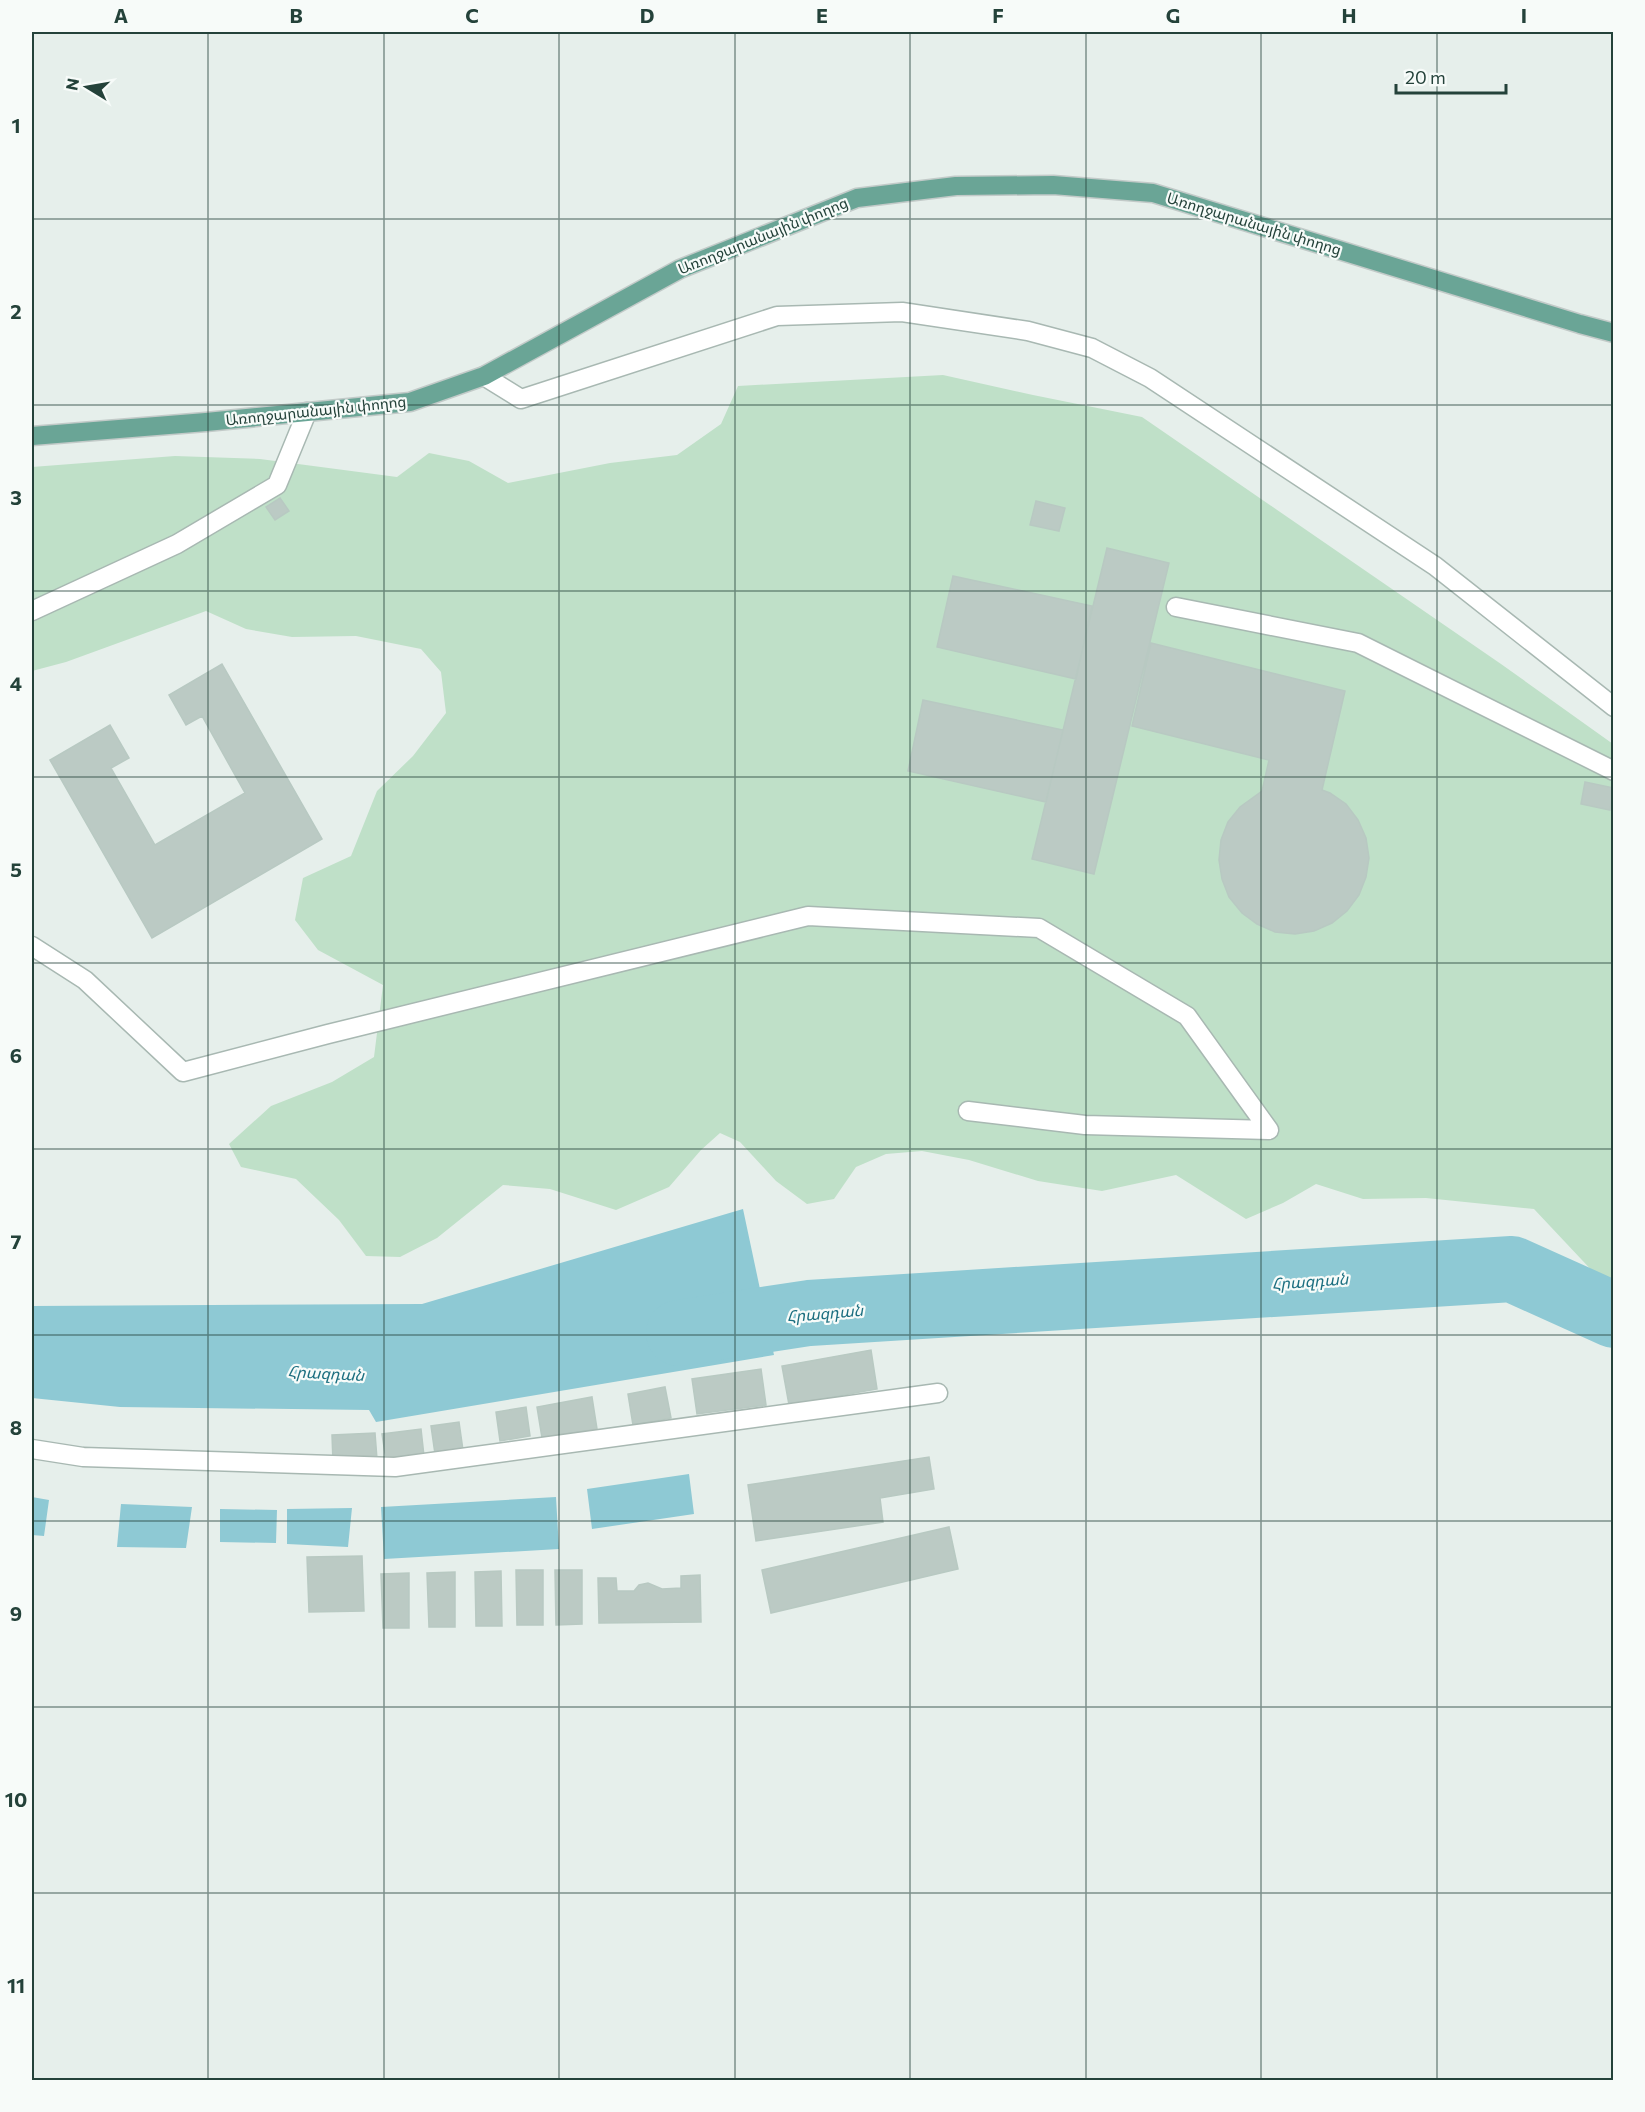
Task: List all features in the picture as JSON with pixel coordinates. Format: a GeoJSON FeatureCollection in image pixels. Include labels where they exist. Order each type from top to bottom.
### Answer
{"type":"FeatureCollection","features":[{"type":"Feature","properties":{"kind":"main road","name":"Առողջարանային փողոց"},"geometry":{"type":"LineString","coordinates":[[32,436],[410,402],[484,376],[680,269],[857,198],[956,186],[1053,185],[1153,193],[1614,333]]}},
{"type":"Feature","properties":{"kind":"street"},"geometry":{"type":"LineString","coordinates":[[484,376],[521,399],[777,316],[902,312],[1029,331],[1092,348],[1150,378],[1435,566],[1614,707]]}},
{"type":"Feature","properties":{"kind":"street"},"geometry":{"type":"LineString","coordinates":[[32,611],[177,544],[277,484],[308,412]]}},
{"type":"Feature","properties":{"kind":"street"},"geometry":{"type":"LineString","coordinates":[[1176,607],[1358,643],[1614,771]]}},
{"type":"Feature","properties":{"kind":"street"},"geometry":{"type":"LineString","coordinates":[[32,946],[85,981],[183,1072],[808,916],[1038,928],[1187,1016],[1269,1130],[1085,1125],[968,1111]]}},
{"type":"Feature","properties":{"kind":"street"},"geometry":{"type":"LineString","coordinates":[[32,1449],[83,1457],[395,1467],[938,1393]]}},
{"type":"Feature","properties":{"kind":"green space"},"geometry":{"type":"Polygon","coordinates":[[[943,375],[1142,417],[1501,664],[1613,744],[1613,1293],[1534,1209],[1426,1198],[1363,1199],[1316,1184],[1283,1203],[1246,1219],[1176,1175],[1102,1191],[1038,1181],[969,1160],[922,1151],[886,1154],[856,1167],[834,1199],[807,1204],[776,1181],[740,1142],[720,1133],[701,1150],[669,1187],[616,1210],[550,1189],[503,1185],[437,1238],[400,1257],[366,1256],[339,1220],[296,1179],[241,1167],[229,1144],[271,1106],[332,1082],[374,1057],[383,985],[318,950],[295,920],[303,878],[351,856],[377,791],[413,756],[446,713],[441,672],[421,649],[356,636],[292,637],[246,629],[206,611],[66,662],[32,671],[32,467],[175,456],[260,459],[397,477],[429,453],[469,461],[508,483],[610,463],[677,455],[721,424],[738,386],[943,375]]]}},
{"type":"Feature","properties":{"kind":"water"},"geometry":{"type":"Polygon","coordinates":[[[743,1209],[774,1355],[376,1422],[369,1410],[120,1407],[32,1398],[32,1306],[422,1304],[743,1209]]]}},
{"type":"Feature","properties":{"kind":"water"},"geometry":{"type":"Polygon","coordinates":[[[689,1474],[694,1514],[592,1529],[587,1489],[689,1474]]]}},
{"type":"Feature","properties":{"kind":"water"},"geometry":{"type":"Polygon","coordinates":[[[32,1497],[49,1500],[44,1536],[32,1535],[32,1497]]]}},
{"type":"Feature","properties":{"kind":"water"},"geometry":{"type":"Polygon","coordinates":[[[556,1497],[559,1549],[384,1559],[381,1507],[556,1497]]]}},
{"type":"Feature","properties":{"kind":"water"},"geometry":{"type":"Polygon","coordinates":[[[121,1504],[192,1507],[186,1548],[117,1547],[121,1504]]]}},
{"type":"Feature","properties":{"kind":"water"},"geometry":{"type":"Polygon","coordinates":[[[352,1508],[348,1547],[287,1544],[287,1509],[352,1508]]]}},
{"type":"Feature","properties":{"kind":"water"},"geometry":{"type":"Polygon","coordinates":[[[220,1509],[277,1510],[276,1543],[220,1542],[220,1509]]]}},
{"type":"Feature","properties":{"kind":"building"},"geometry":{"type":"Polygon","coordinates":[[[280,498],[289,511],[275,520],[266,507],[280,498]]]}},
{"type":"Feature","properties":{"kind":"building"},"geometry":{"type":"Polygon","coordinates":[[[1036,501],[1065,508],[1059,531],[1030,525],[1036,501]]]}},
{"type":"Feature","properties":{"kind":"building"},"geometry":{"type":"Polygon","coordinates":[[[1107,548],[1169,563],[1094,874],[1032,859],[1107,548]]]}},
{"type":"Feature","properties":{"kind":"building"},"geometry":{"type":"Polygon","coordinates":[[[953,576],[1092,606],[1076,679],[937,647],[953,576]]]}},
{"type":"Feature","properties":{"kind":"building"},"geometry":{"type":"Polygon","coordinates":[[[1151,643],[1345,691],[1322,790],[1346,804],[1358,820],[1366,838],[1369,858],[1366,877],[1359,895],[1347,911],[1332,923],[1314,931],[1295,934],[1275,932],[1257,924],[1242,913],[1229,897],[1222,879],[1219,860],[1221,840],[1228,822],[1240,807],[1262,791],[1269,760],[1132,726],[1151,643]]]}},
{"type":"Feature","properties":{"kind":"building"},"geometry":{"type":"Polygon","coordinates":[[[222,664],[322,839],[152,938],[50,760],[110,725],[129,758],[111,768],[155,845],[245,793],[202,716],[186,725],[169,695],[222,664]]]}},
{"type":"Feature","properties":{"kind":"building"},"geometry":{"type":"Polygon","coordinates":[[[923,700],[1063,730],[1046,802],[908,771],[923,700]]]}},
{"type":"Feature","properties":{"kind":"building"},"geometry":{"type":"Polygon","coordinates":[[[1585,782],[1614,788],[1610,810],[1581,804],[1585,782]]]}},
{"type":"Feature","properties":{"kind":"building"},"geometry":{"type":"Polygon","coordinates":[[[871,1350],[877,1389],[789,1405],[782,1366],[871,1350]]]}},
{"type":"Feature","properties":{"kind":"building"},"geometry":{"type":"Polygon","coordinates":[[[761,1369],[766,1405],[697,1414],[692,1379],[761,1369]]]}},
{"type":"Feature","properties":{"kind":"building"},"geometry":{"type":"Polygon","coordinates":[[[665,1387],[671,1418],[633,1425],[628,1394],[665,1387]]]}},
{"type":"Feature","properties":{"kind":"building"},"geometry":{"type":"Polygon","coordinates":[[[592,1397],[597,1429],[542,1438],[537,1407],[592,1397]]]}},
{"type":"Feature","properties":{"kind":"building"},"geometry":{"type":"Polygon","coordinates":[[[526,1407],[530,1436],[500,1441],[496,1412],[526,1407]]]}},
{"type":"Feature","properties":{"kind":"building"},"geometry":{"type":"Polygon","coordinates":[[[459,1422],[463,1450],[435,1454],[431,1426],[459,1422]]]}},
{"type":"Feature","properties":{"kind":"building"},"geometry":{"type":"Polygon","coordinates":[[[421,1429],[424,1456],[386,1460],[382,1434],[421,1429]]]}},
{"type":"Feature","properties":{"kind":"building"},"geometry":{"type":"Polygon","coordinates":[[[375,1433],[377,1459],[333,1462],[332,1435],[375,1433]]]}},
{"type":"Feature","properties":{"kind":"building"},"geometry":{"type":"Polygon","coordinates":[[[929,1457],[934,1489],[880,1498],[883,1522],[756,1541],[748,1485],[929,1457]]]}},
{"type":"Feature","properties":{"kind":"building"},"geometry":{"type":"Polygon","coordinates":[[[949,1527],[958,1569],[771,1613],[762,1570],[949,1527]]]}},
{"type":"Feature","properties":{"kind":"building"},"geometry":{"type":"Polygon","coordinates":[[[362,1556],[364,1611],[309,1612],[307,1557],[362,1556]]]}},
{"type":"Feature","properties":{"kind":"building"},"geometry":{"type":"Polygon","coordinates":[[[516,1570],[543,1570],[543,1625],[517,1625],[516,1570]]]}},
{"type":"Feature","properties":{"kind":"building"},"geometry":{"type":"Polygon","coordinates":[[[555,1570],[582,1570],[582,1624],[556,1625],[555,1570]]]}},
{"type":"Feature","properties":{"kind":"building"},"geometry":{"type":"Polygon","coordinates":[[[501,1571],[502,1626],[476,1626],[475,1572],[501,1571]]]}},
{"type":"Feature","properties":{"kind":"building"},"geometry":{"type":"Polygon","coordinates":[[[455,1572],[455,1627],[429,1627],[427,1573],[455,1572]]]}},
{"type":"Feature","properties":{"kind":"building"},"geometry":{"type":"Polygon","coordinates":[[[409,1573],[409,1628],[383,1628],[381,1574],[409,1573]]]}},
{"type":"Feature","properties":{"kind":"building"},"geometry":{"type":"Polygon","coordinates":[[[700,1575],[701,1622],[599,1623],[598,1578],[616,1578],[617,1591],[634,1591],[639,1585],[648,1583],[662,1589],[681,1588],[681,1576],[700,1575]]]}},
{"type":"Feature","properties":{"kind":"waterway","name":"Հրազդան"},"geometry":{"type":"LineString","coordinates":[[679,1333],[809,1313],[1512,1269],[1614,1315]]}}]}
